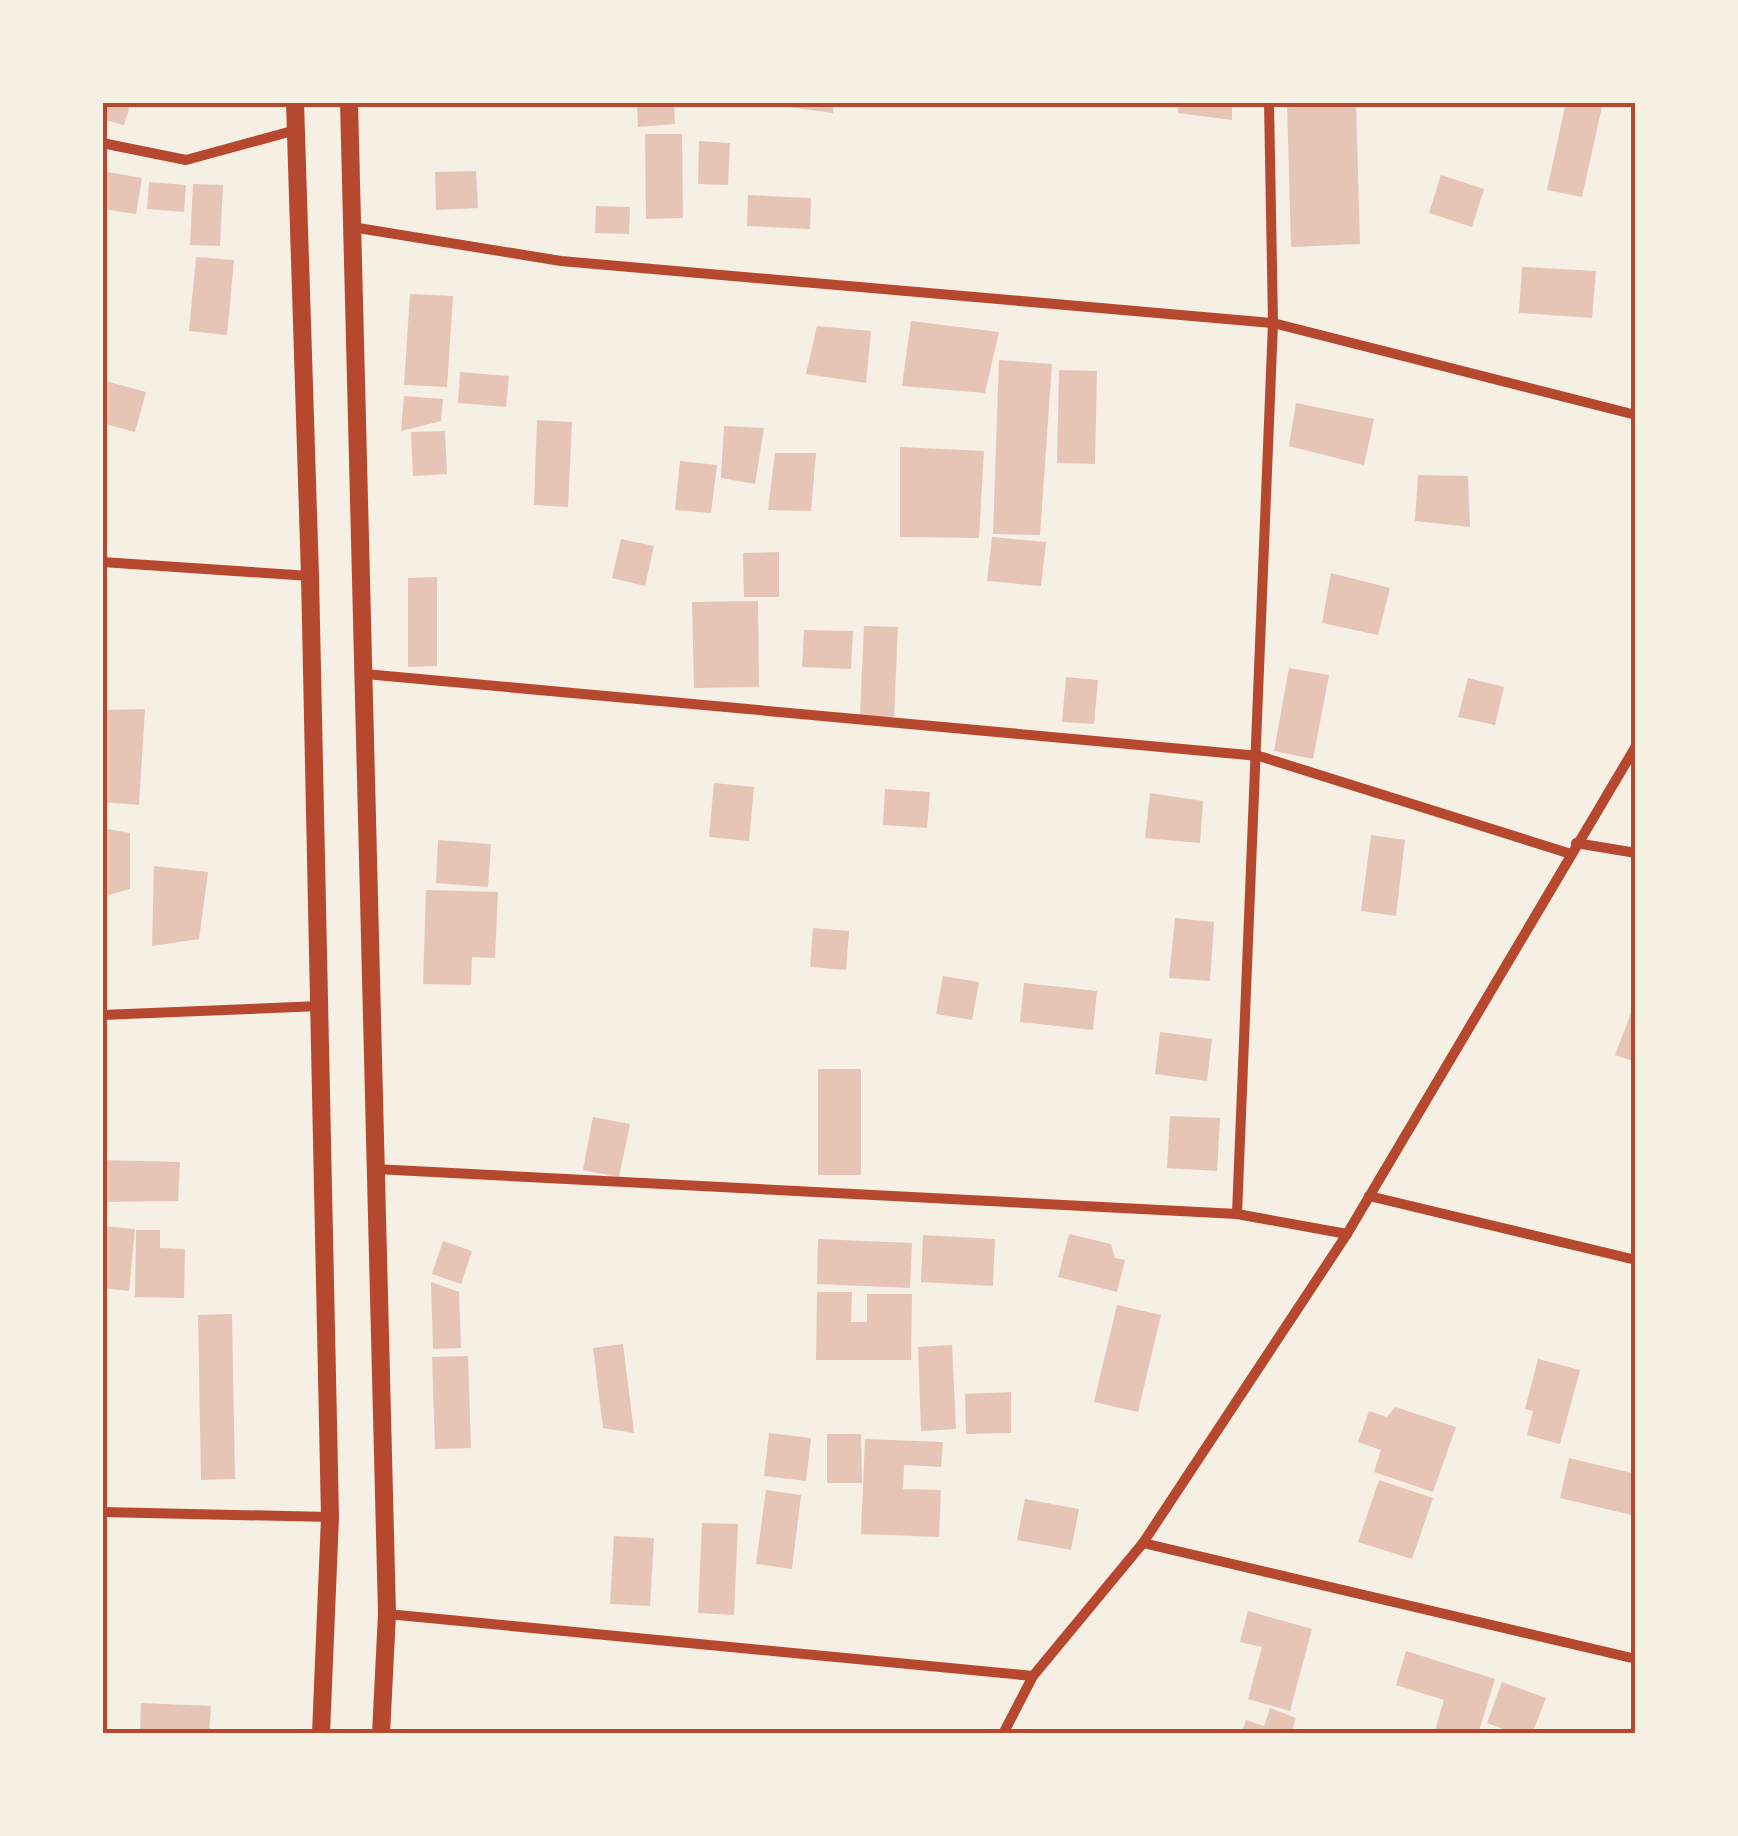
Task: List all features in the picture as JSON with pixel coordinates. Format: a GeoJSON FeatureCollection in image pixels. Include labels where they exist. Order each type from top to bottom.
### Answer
{"type":"FeatureCollection","features":[{"type":"Feature","properties":{"kind":"street"},"geometry":{"type":"LineString","coordinates":[[295,102],[310,576],[330,1517],[321,1734]]}},
{"type":"Feature","properties":{"kind":"street"},"geometry":{"type":"LineString","coordinates":[[349,102],[365,674],[366,880],[388,1614],[381,1734]]}},
{"type":"Feature","properties":{"kind":"street"},"geometry":{"type":"LineString","coordinates":[[1237,1214],[1274,323],[1269,102]]}},
{"type":"Feature","properties":{"kind":"street"},"geometry":{"type":"LineString","coordinates":[[102,144],[186,160],[296,130]]}},
{"type":"Feature","properties":{"kind":"street"},"geometry":{"type":"LineString","coordinates":[[351,227],[561,261],[1274,323],[1636,415]]}},
{"type":"Feature","properties":{"kind":"street"},"geometry":{"type":"LineString","coordinates":[[102,562],[310,576]]}},
{"type":"Feature","properties":{"kind":"street"},"geometry":{"type":"LineString","coordinates":[[365,674],[1259,756],[1574,848],[1636,853]]}},
{"type":"Feature","properties":{"kind":"street"},"geometry":{"type":"LineString","coordinates":[[1003,1734],[1033,1676],[1143,1544],[1347,1234],[1636,746]]}},
{"type":"Feature","properties":{"kind":"street"},"geometry":{"type":"LineString","coordinates":[[102,1015],[320,1006]]}},
{"type":"Feature","properties":{"kind":"street"},"geometry":{"type":"LineString","coordinates":[[375,1169],[1237,1214],[1347,1234]]}},
{"type":"Feature","properties":{"kind":"street"},"geometry":{"type":"LineString","coordinates":[[1369,1196],[1636,1260]]}},
{"type":"Feature","properties":{"kind":"street"},"geometry":{"type":"LineString","coordinates":[[102,1512],[330,1517]]}},
{"type":"Feature","properties":{"kind":"street"},"geometry":{"type":"LineString","coordinates":[[1143,1544],[1636,1659]]}},
{"type":"Feature","properties":{"kind":"street"},"geometry":{"type":"LineString","coordinates":[[388,1614],[1033,1676]]}},
{"type":"Feature","properties":{"kind":"building"},"geometry":{"type":"Polygon","coordinates":[[[102,102],[131,102],[124,125],[102,119],[102,102]]]}},
{"type":"Feature","properties":{"kind":"building"},"geometry":{"type":"Polygon","coordinates":[[[637,102],[674,102],[675,124],[638,127],[637,102]]]}},
{"type":"Feature","properties":{"kind":"building"},"geometry":{"type":"Polygon","coordinates":[[[752,102],[834,102],[833,113],[752,102]]]}},
{"type":"Feature","properties":{"kind":"building"},"geometry":{"type":"Polygon","coordinates":[[[1178,102],[1232,102],[1232,120],[1178,113],[1178,102]]]}},
{"type":"Feature","properties":{"kind":"building"},"geometry":{"type":"Polygon","coordinates":[[[1287,102],[1356,102],[1360,244],[1291,247],[1287,102]]]}},
{"type":"Feature","properties":{"kind":"building"},"geometry":{"type":"Polygon","coordinates":[[[1566,102],[1603,102],[1582,197],[1547,190],[1566,102]]]}},
{"type":"Feature","properties":{"kind":"building"},"geometry":{"type":"Polygon","coordinates":[[[645,134],[682,134],[683,218],[646,219],[645,134]]]}},
{"type":"Feature","properties":{"kind":"building"},"geometry":{"type":"Polygon","coordinates":[[[699,141],[730,143],[728,185],[698,184],[699,141]]]}},
{"type":"Feature","properties":{"kind":"building"},"geometry":{"type":"Polygon","coordinates":[[[102,171],[142,178],[136,214],[102,209],[102,171]]]}},
{"type":"Feature","properties":{"kind":"building"},"geometry":{"type":"Polygon","coordinates":[[[476,171],[478,208],[436,210],[435,172],[476,171]]]}},
{"type":"Feature","properties":{"kind":"building"},"geometry":{"type":"Polygon","coordinates":[[[1441,175],[1484,189],[1472,227],[1429,213],[1441,175]]]}},
{"type":"Feature","properties":{"kind":"building"},"geometry":{"type":"Polygon","coordinates":[[[149,182],[186,185],[184,212],[147,209],[149,182]]]}},
{"type":"Feature","properties":{"kind":"building"},"geometry":{"type":"Polygon","coordinates":[[[193,184],[223,185],[220,246],[190,245],[193,184]]]}},
{"type":"Feature","properties":{"kind":"building"},"geometry":{"type":"Polygon","coordinates":[[[748,195],[811,198],[810,229],[747,226],[748,195]]]}},
{"type":"Feature","properties":{"kind":"building"},"geometry":{"type":"Polygon","coordinates":[[[596,206],[630,207],[629,234],[595,233],[596,206]]]}},
{"type":"Feature","properties":{"kind":"building"},"geometry":{"type":"Polygon","coordinates":[[[196,257],[234,260],[227,335],[189,331],[196,257]]]}},
{"type":"Feature","properties":{"kind":"building"},"geometry":{"type":"Polygon","coordinates":[[[1522,267],[1596,271],[1592,318],[1519,313],[1522,267]]]}},
{"type":"Feature","properties":{"kind":"building"},"geometry":{"type":"Polygon","coordinates":[[[410,294],[453,296],[447,387],[404,385],[410,294]]]}},
{"type":"Feature","properties":{"kind":"building"},"geometry":{"type":"Polygon","coordinates":[[[911,321],[999,332],[985,393],[902,386],[911,321]]]}},
{"type":"Feature","properties":{"kind":"building"},"geometry":{"type":"Polygon","coordinates":[[[817,326],[871,331],[866,383],[806,374],[817,326]]]}},
{"type":"Feature","properties":{"kind":"building"},"geometry":{"type":"Polygon","coordinates":[[[999,360],[1052,364],[1040,535],[993,534],[999,360]]]}},
{"type":"Feature","properties":{"kind":"building"},"geometry":{"type":"Polygon","coordinates":[[[1059,370],[1097,371],[1095,464],[1057,463],[1059,370]]]}},
{"type":"Feature","properties":{"kind":"building"},"geometry":{"type":"Polygon","coordinates":[[[460,372],[509,376],[506,407],[458,403],[460,372]]]}},
{"type":"Feature","properties":{"kind":"building"},"geometry":{"type":"Polygon","coordinates":[[[102,380],[146,392],[135,432],[102,423],[102,380]]]}},
{"type":"Feature","properties":{"kind":"building"},"geometry":{"type":"Polygon","coordinates":[[[404,396],[443,399],[441,421],[401,431],[404,396]]]}},
{"type":"Feature","properties":{"kind":"building"},"geometry":{"type":"Polygon","coordinates":[[[1296,403],[1374,419],[1364,465],[1289,446],[1296,403]]]}},
{"type":"Feature","properties":{"kind":"building"},"geometry":{"type":"Polygon","coordinates":[[[537,420],[572,422],[568,507],[534,505],[537,420]]]}},
{"type":"Feature","properties":{"kind":"building"},"geometry":{"type":"Polygon","coordinates":[[[724,426],[764,428],[755,484],[721,478],[724,426]]]}},
{"type":"Feature","properties":{"kind":"building"},"geometry":{"type":"Polygon","coordinates":[[[445,431],[447,474],[413,476],[411,432],[445,431]]]}},
{"type":"Feature","properties":{"kind":"building"},"geometry":{"type":"Polygon","coordinates":[[[900,447],[984,451],[979,538],[900,537],[900,447]]]}},
{"type":"Feature","properties":{"kind":"building"},"geometry":{"type":"Polygon","coordinates":[[[775,453],[816,453],[811,511],[768,510],[775,453]]]}},
{"type":"Feature","properties":{"kind":"building"},"geometry":{"type":"Polygon","coordinates":[[[680,461],[717,465],[711,513],[675,510],[680,461]]]}},
{"type":"Feature","properties":{"kind":"building"},"geometry":{"type":"Polygon","coordinates":[[[1418,475],[1468,476],[1470,527],[1415,521],[1418,475]]]}},
{"type":"Feature","properties":{"kind":"building"},"geometry":{"type":"Polygon","coordinates":[[[992,537],[1046,542],[1041,586],[987,581],[992,537]]]}},
{"type":"Feature","properties":{"kind":"building"},"geometry":{"type":"Polygon","coordinates":[[[621,539],[654,546],[645,586],[612,578],[621,539]]]}},
{"type":"Feature","properties":{"kind":"building"},"geometry":{"type":"Polygon","coordinates":[[[779,552],[779,597],[744,597],[743,553],[779,552]]]}},
{"type":"Feature","properties":{"kind":"building"},"geometry":{"type":"Polygon","coordinates":[[[1331,573],[1390,588],[1378,635],[1322,623],[1331,573]]]}},
{"type":"Feature","properties":{"kind":"building"},"geometry":{"type":"Polygon","coordinates":[[[437,577],[437,666],[408,667],[408,578],[437,577]]]}},
{"type":"Feature","properties":{"kind":"building"},"geometry":{"type":"Polygon","coordinates":[[[758,601],[759,687],[694,688],[692,602],[758,601]]]}},
{"type":"Feature","properties":{"kind":"building"},"geometry":{"type":"Polygon","coordinates":[[[864,626],[898,627],[894,717],[860,716],[864,626]]]}},
{"type":"Feature","properties":{"kind":"building"},"geometry":{"type":"Polygon","coordinates":[[[804,630],[853,631],[851,669],[802,667],[804,630]]]}},
{"type":"Feature","properties":{"kind":"building"},"geometry":{"type":"Polygon","coordinates":[[[1289,668],[1329,675],[1313,759],[1274,751],[1289,668]]]}},
{"type":"Feature","properties":{"kind":"building"},"geometry":{"type":"Polygon","coordinates":[[[1066,677],[1098,680],[1094,724],[1062,722],[1066,677]]]}},
{"type":"Feature","properties":{"kind":"building"},"geometry":{"type":"Polygon","coordinates":[[[1468,678],[1504,687],[1495,725],[1458,717],[1468,678]]]}},
{"type":"Feature","properties":{"kind":"building"},"geometry":{"type":"Polygon","coordinates":[[[145,709],[139,805],[102,802],[102,710],[145,709]]]}},
{"type":"Feature","properties":{"kind":"building"},"geometry":{"type":"Polygon","coordinates":[[[714,783],[754,787],[749,841],[709,837],[714,783]]]}},
{"type":"Feature","properties":{"kind":"building"},"geometry":{"type":"Polygon","coordinates":[[[885,789],[930,792],[927,828],[883,825],[885,789]]]}},
{"type":"Feature","properties":{"kind":"building"},"geometry":{"type":"Polygon","coordinates":[[[1150,793],[1203,801],[1200,843],[1145,838],[1150,793]]]}},
{"type":"Feature","properties":{"kind":"building"},"geometry":{"type":"Polygon","coordinates":[[[102,828],[130,833],[130,889],[102,897],[102,828]]]}},
{"type":"Feature","properties":{"kind":"building"},"geometry":{"type":"Polygon","coordinates":[[[1371,835],[1405,840],[1396,916],[1361,911],[1371,835]]]}},
{"type":"Feature","properties":{"kind":"building"},"geometry":{"type":"Polygon","coordinates":[[[438,840],[491,844],[488,887],[436,883],[438,840]]]}},
{"type":"Feature","properties":{"kind":"building"},"geometry":{"type":"Polygon","coordinates":[[[154,866],[208,872],[199,939],[152,946],[154,866]]]}},
{"type":"Feature","properties":{"kind":"building"},"geometry":{"type":"Polygon","coordinates":[[[426,890],[498,892],[495,958],[472,957],[471,985],[423,984],[426,890]]]}},
{"type":"Feature","properties":{"kind":"building"},"geometry":{"type":"Polygon","coordinates":[[[1175,918],[1214,922],[1210,981],[1169,978],[1175,918]]]}},
{"type":"Feature","properties":{"kind":"building"},"geometry":{"type":"Polygon","coordinates":[[[813,928],[849,931],[846,970],[810,967],[813,928]]]}},
{"type":"Feature","properties":{"kind":"building"},"geometry":{"type":"Polygon","coordinates":[[[943,976],[979,982],[972,1020],[936,1014],[943,976]]]}},
{"type":"Feature","properties":{"kind":"building"},"geometry":{"type":"Polygon","coordinates":[[[1024,983],[1097,991],[1093,1030],[1020,1022],[1024,983]]]}},
{"type":"Feature","properties":{"kind":"building"},"geometry":{"type":"Polygon","coordinates":[[[1636,1000],[1636,1062],[1615,1055],[1636,1000]]]}},
{"type":"Feature","properties":{"kind":"building"},"geometry":{"type":"Polygon","coordinates":[[[1160,1032],[1212,1039],[1207,1081],[1155,1074],[1160,1032]]]}},
{"type":"Feature","properties":{"kind":"building"},"geometry":{"type":"Polygon","coordinates":[[[818,1069],[861,1069],[861,1175],[818,1175],[818,1069]]]}},
{"type":"Feature","properties":{"kind":"building"},"geometry":{"type":"Polygon","coordinates":[[[1170,1116],[1220,1118],[1217,1171],[1167,1168],[1170,1116]]]}},
{"type":"Feature","properties":{"kind":"building"},"geometry":{"type":"Polygon","coordinates":[[[593,1117],[630,1124],[619,1177],[583,1170],[593,1117]]]}},
{"type":"Feature","properties":{"kind":"building"},"geometry":{"type":"Polygon","coordinates":[[[102,1160],[180,1162],[178,1201],[102,1202],[102,1160]]]}},
{"type":"Feature","properties":{"kind":"building"},"geometry":{"type":"Polygon","coordinates":[[[102,1226],[135,1229],[129,1291],[102,1288],[102,1226]]]}},
{"type":"Feature","properties":{"kind":"building"},"geometry":{"type":"Polygon","coordinates":[[[136,1230],[160,1230],[160,1248],[185,1249],[184,1298],[135,1297],[136,1230]]]}},
{"type":"Feature","properties":{"kind":"building"},"geometry":{"type":"Polygon","coordinates":[[[1069,1234],[1111,1244],[1115,1258],[1125,1260],[1117,1292],[1058,1277],[1069,1234]]]}},
{"type":"Feature","properties":{"kind":"building"},"geometry":{"type":"Polygon","coordinates":[[[923,1235],[995,1239],[993,1286],[921,1282],[923,1235]]]}},
{"type":"Feature","properties":{"kind":"building"},"geometry":{"type":"Polygon","coordinates":[[[818,1239],[912,1243],[910,1288],[817,1284],[818,1239]]]}},
{"type":"Feature","properties":{"kind":"building"},"geometry":{"type":"Polygon","coordinates":[[[443,1241],[472,1251],[461,1284],[432,1274],[443,1241]]]}},
{"type":"Feature","properties":{"kind":"building"},"geometry":{"type":"Polygon","coordinates":[[[431,1282],[459,1292],[461,1348],[433,1349],[431,1282]]]}},
{"type":"Feature","properties":{"kind":"building"},"geometry":{"type":"Polygon","coordinates":[[[817,1292],[852,1292],[851,1322],[867,1322],[867,1294],[912,1294],[911,1360],[816,1360],[817,1292]]]}},
{"type":"Feature","properties":{"kind":"building"},"geometry":{"type":"Polygon","coordinates":[[[1117,1305],[1161,1315],[1138,1412],[1094,1402],[1117,1305]]]}},
{"type":"Feature","properties":{"kind":"building"},"geometry":{"type":"Polygon","coordinates":[[[232,1314],[235,1479],[201,1480],[198,1315],[232,1314]]]}},
{"type":"Feature","properties":{"kind":"building"},"geometry":{"type":"Polygon","coordinates":[[[623,1344],[634,1433],[603,1428],[593,1348],[623,1344]]]}},
{"type":"Feature","properties":{"kind":"building"},"geometry":{"type":"Polygon","coordinates":[[[952,1345],[956,1429],[921,1431],[918,1347],[952,1345]]]}},
{"type":"Feature","properties":{"kind":"building"},"geometry":{"type":"Polygon","coordinates":[[[468,1356],[471,1448],[435,1449],[432,1357],[468,1356]]]}},
{"type":"Feature","properties":{"kind":"building"},"geometry":{"type":"Polygon","coordinates":[[[1538,1359],[1580,1370],[1560,1444],[1527,1435],[1533,1411],[1525,1409],[1538,1359]]]}},
{"type":"Feature","properties":{"kind":"building"},"geometry":{"type":"Polygon","coordinates":[[[1011,1392],[1011,1433],[966,1434],[965,1394],[1011,1392]]]}},
{"type":"Feature","properties":{"kind":"building"},"geometry":{"type":"Polygon","coordinates":[[[1395,1407],[1456,1427],[1433,1492],[1374,1472],[1381,1450],[1358,1442],[1369,1411],[1387,1417],[1395,1407]]]}},
{"type":"Feature","properties":{"kind":"building"},"geometry":{"type":"Polygon","coordinates":[[[769,1433],[811,1438],[806,1481],[764,1476],[769,1433]]]}},
{"type":"Feature","properties":{"kind":"building"},"geometry":{"type":"Polygon","coordinates":[[[827,1434],[861,1434],[862,1483],[827,1483],[827,1434]]]}},
{"type":"Feature","properties":{"kind":"building"},"geometry":{"type":"Polygon","coordinates":[[[865,1439],[943,1442],[941,1467],[904,1465],[903,1489],[941,1490],[939,1537],[861,1534],[865,1439]]]}},
{"type":"Feature","properties":{"kind":"building"},"geometry":{"type":"Polygon","coordinates":[[[1569,1458],[1636,1474],[1636,1516],[1560,1498],[1569,1458]]]}},
{"type":"Feature","properties":{"kind":"building"},"geometry":{"type":"Polygon","coordinates":[[[1379,1480],[1433,1498],[1412,1559],[1358,1542],[1379,1480]]]}},
{"type":"Feature","properties":{"kind":"building"},"geometry":{"type":"Polygon","coordinates":[[[766,1490],[801,1495],[792,1569],[756,1564],[766,1490]]]}},
{"type":"Feature","properties":{"kind":"building"},"geometry":{"type":"Polygon","coordinates":[[[1025,1499],[1079,1509],[1071,1550],[1017,1540],[1025,1499]]]}},
{"type":"Feature","properties":{"kind":"building"},"geometry":{"type":"Polygon","coordinates":[[[702,1523],[738,1524],[734,1615],[698,1613],[702,1523]]]}},
{"type":"Feature","properties":{"kind":"building"},"geometry":{"type":"Polygon","coordinates":[[[614,1536],[654,1538],[650,1606],[610,1604],[614,1536]]]}},
{"type":"Feature","properties":{"kind":"building"},"geometry":{"type":"Polygon","coordinates":[[[1248,1611],[1312,1629],[1290,1711],[1248,1699],[1262,1647],[1240,1642],[1248,1611]]]}},
{"type":"Feature","properties":{"kind":"building"},"geometry":{"type":"Polygon","coordinates":[[[1406,1651],[1495,1679],[1478,1734],[1434,1734],[1444,1700],[1396,1685],[1406,1651]]]}},
{"type":"Feature","properties":{"kind":"building"},"geometry":{"type":"Polygon","coordinates":[[[1502,1682],[1546,1698],[1532,1734],[1517,1734],[1487,1723],[1502,1682]]]}},
{"type":"Feature","properties":{"kind":"building"},"geometry":{"type":"Polygon","coordinates":[[[141,1703],[211,1706],[209,1734],[140,1734],[141,1703]]]}},
{"type":"Feature","properties":{"kind":"building"},"geometry":{"type":"Polygon","coordinates":[[[1270,1708],[1296,1718],[1291,1734],[1241,1734],[1246,1720],[1264,1726],[1270,1708]]]}}]}
